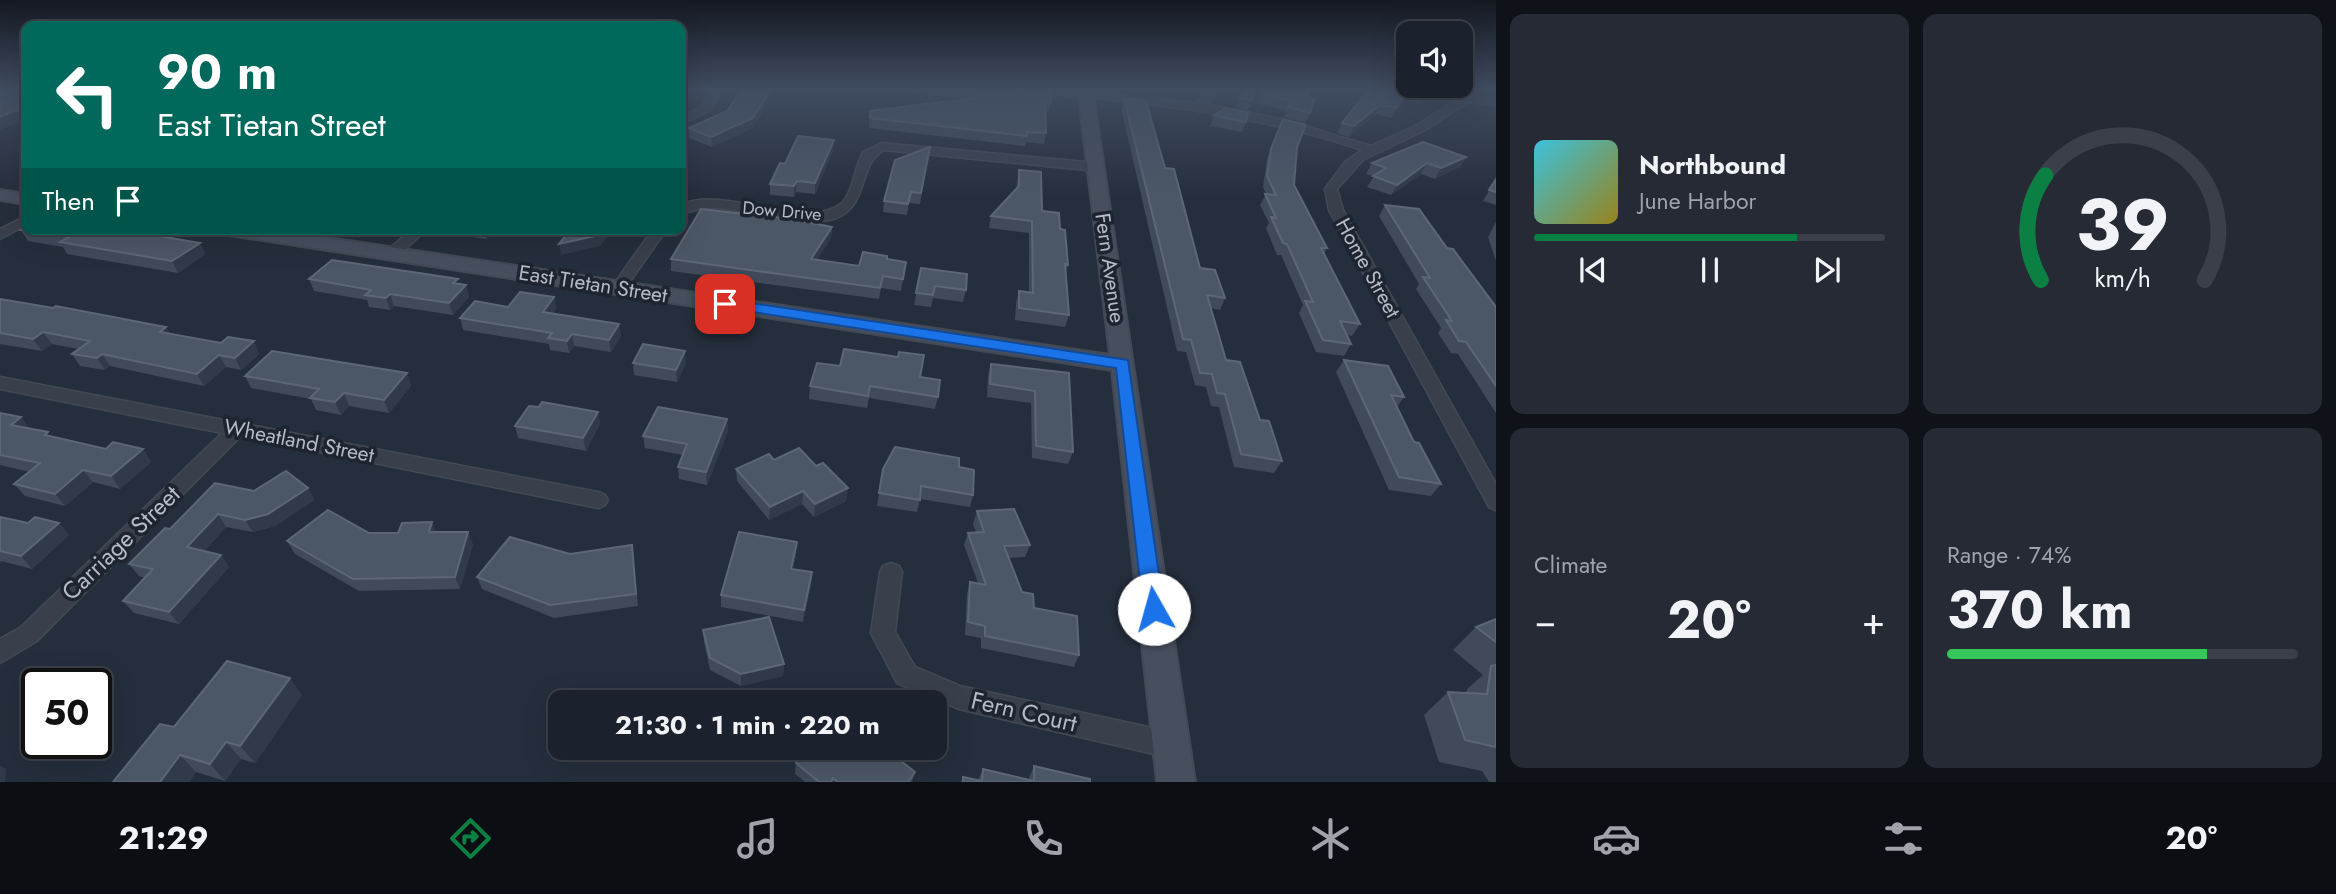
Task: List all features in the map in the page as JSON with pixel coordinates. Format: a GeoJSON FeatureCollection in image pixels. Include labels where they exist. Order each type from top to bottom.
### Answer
{"type":"FeatureCollection","features":[{"type":"Feature","properties":{"kind":"main road","name":"Fern Avenue"},"geometry":{"type":"LineString","coordinates":[[1090,124],[1123,364],[1175,782]]}},
{"type":"Feature","properties":{"kind":"main road"},"geometry":{"type":"LineString","coordinates":[[0,195],[21,198]]}},
{"type":"Feature","properties":{"kind":"main road","name":"East Tietan Street"},"geometry":{"type":"LineString","coordinates":[[268,235],[1123,364]]}},
{"type":"Feature","properties":{"kind":"street"},"geometry":{"type":"LineString","coordinates":[[1290,124],[1327,133],[1369,149]]}},
{"type":"Feature","properties":{"kind":"street","name":"Home Street"},"geometry":{"type":"LineString","coordinates":[[1422,124],[1412,132],[1369,149],[1345,167],[1331,189],[1336,210],[1496,502]]}},
{"type":"Feature","properties":{"kind":"street","name":"Dow Drive"},"geometry":{"type":"LineString","coordinates":[[686,207],[715,204],[798,215],[832,215],[850,203],[867,155],[882,146],[1096,167]]}},
{"type":"Feature","properties":{"kind":"street"},"geometry":{"type":"LineString","coordinates":[[0,235],[21,223]]}},
{"type":"Feature","properties":{"kind":"street"},"geometry":{"type":"LineString","coordinates":[[392,254],[413,235]]}},
{"type":"Feature","properties":{"kind":"street"},"geometry":{"type":"LineString","coordinates":[[619,288],[656,235]]}},
{"type":"Feature","properties":{"kind":"street","name":"Wheatland Street"},"geometry":{"type":"LineString","coordinates":[[0,383],[598,499]]}},
{"type":"Feature","properties":{"kind":"street","name":"Carriage Street"},"geometry":{"type":"LineString","coordinates":[[0,652],[29,634],[237,429]]}},
{"type":"Feature","properties":{"kind":"street","name":"Fern Court"},"geometry":{"type":"LineString","coordinates":[[891,572],[883,633],[906,675],[959,697],[1171,745]]}},
{"type":"Feature","properties":{"kind":"building"},"geometry":{"type":"Polygon","coordinates":[[[697,124],[739,124],[711,137],[689,128],[697,124]]]}},
{"type":"Feature","properties":{"kind":"building"},"geometry":{"type":"Polygon","coordinates":[[[927,124],[1046,124],[1046,133],[1027,132],[1027,136],[927,124]]]}},
{"type":"Feature","properties":{"kind":"building"},"geometry":{"type":"Polygon","coordinates":[[[1130,124],[1153,124],[1165,168],[1174,169],[1200,268],[1215,270],[1225,298],[1207,295],[1226,360],[1240,362],[1260,420],[1269,421],[1282,461],[1241,454],[1225,394],[1217,393],[1212,374],[1200,373],[1191,340],[1183,339],[1130,124]]]}},
{"type":"Feature","properties":{"kind":"building"},"geometry":{"type":"Polygon","coordinates":[[[1281,124],[1306,125],[1297,147],[1294,185],[1327,248],[1321,248],[1360,324],[1340,321],[1351,344],[1323,340],[1305,301],[1313,302],[1287,244],[1283,243],[1271,217],[1276,218],[1265,194],[1276,195],[1267,176],[1271,149],[1281,124]]]}},
{"type":"Feature","properties":{"kind":"building"},"geometry":{"type":"Polygon","coordinates":[[[798,136],[834,140],[815,183],[797,181],[794,186],[770,184],[780,163],[785,164],[798,136]]]}},
{"type":"Feature","properties":{"kind":"building"},"geometry":{"type":"Polygon","coordinates":[[[1423,142],[1466,157],[1441,168],[1427,163],[1397,185],[1373,176],[1386,168],[1372,163],[1423,142]]]}},
{"type":"Feature","properties":{"kind":"building"},"geometry":{"type":"Polygon","coordinates":[[[930,147],[921,193],[911,192],[908,204],[884,201],[895,160],[930,147]]]}},
{"type":"Feature","properties":{"kind":"building"},"geometry":{"type":"Polygon","coordinates":[[[1019,170],[1041,172],[1042,211],[1059,213],[1060,229],[1065,230],[1069,315],[1019,308],[1019,291],[1033,293],[1032,221],[991,216],[1019,186],[1019,170]]]}},
{"type":"Feature","properties":{"kind":"building"},"geometry":{"type":"Polygon","coordinates":[[[1496,179],[1496,192],[1489,190],[1496,179]]]}},
{"type":"Feature","properties":{"kind":"building"},"geometry":{"type":"Polygon","coordinates":[[[1385,205],[1419,209],[1496,307],[1496,386],[1466,342],[1459,341],[1446,320],[1452,321],[1423,277],[1430,278],[1385,205]]]}},
{"type":"Feature","properties":{"kind":"building"},"geometry":{"type":"Polygon","coordinates":[[[701,209],[792,219],[832,227],[811,259],[859,266],[863,252],[906,262],[903,279],[883,276],[880,288],[671,259],[701,209]]]}},
{"type":"Feature","properties":{"kind":"building"},"geometry":{"type":"Polygon","coordinates":[[[55,235],[154,235],[200,243],[172,261],[60,242],[69,237],[55,235]]]}},
{"type":"Feature","properties":{"kind":"building"},"geometry":{"type":"Polygon","coordinates":[[[566,235],[599,235],[559,244],[566,235]]]}},
{"type":"Feature","properties":{"kind":"building"},"geometry":{"type":"Polygon","coordinates":[[[332,260],[458,279],[453,283],[466,285],[449,303],[390,294],[386,298],[365,295],[371,290],[309,279],[332,260]]]}},
{"type":"Feature","properties":{"kind":"building"},"geometry":{"type":"Polygon","coordinates":[[[921,268],[967,274],[966,290],[935,286],[933,295],[916,293],[921,268]]]}},
{"type":"Feature","properties":{"kind":"building"},"geometry":{"type":"Polygon","coordinates":[[[520,292],[554,297],[543,312],[619,324],[609,340],[572,334],[567,341],[548,338],[552,333],[460,318],[475,301],[508,307],[520,292]]]}},
{"type":"Feature","properties":{"kind":"building"},"geometry":{"type":"Polygon","coordinates":[[[0,299],[53,308],[56,306],[166,327],[160,332],[221,343],[228,337],[254,341],[235,358],[219,355],[197,374],[102,354],[97,358],[72,354],[90,341],[43,332],[33,339],[0,333],[0,299]]]}},
{"type":"Feature","properties":{"kind":"building"},"geometry":{"type":"Polygon","coordinates":[[[643,344],[685,351],[676,370],[633,363],[643,344]]]}},
{"type":"Feature","properties":{"kind":"building"},"geometry":{"type":"Polygon","coordinates":[[[844,349],[898,357],[899,352],[924,355],[920,377],[940,380],[938,397],[870,386],[868,396],[810,386],[817,363],[840,366],[844,349]]]}},
{"type":"Feature","properties":{"kind":"building"},"geometry":{"type":"Polygon","coordinates":[[[272,351],[407,373],[384,400],[344,393],[335,402],[310,398],[319,389],[245,376],[272,351]]]}},
{"type":"Feature","properties":{"kind":"building"},"geometry":{"type":"Polygon","coordinates":[[[1344,360],[1388,366],[1404,397],[1391,395],[1414,442],[1419,443],[1441,484],[1399,477],[1344,360]]]}},
{"type":"Feature","properties":{"kind":"building"},"geometry":{"type":"Polygon","coordinates":[[[991,364],[1069,373],[1073,452],[1036,446],[1035,391],[990,384],[991,364]]]}},
{"type":"Feature","properties":{"kind":"building"},"geometry":{"type":"Polygon","coordinates":[[[542,402],[598,412],[583,438],[515,426],[529,406],[539,407],[542,402]]]}},
{"type":"Feature","properties":{"kind":"building"},"geometry":{"type":"Polygon","coordinates":[[[658,407],[727,419],[706,472],[678,467],[687,444],[643,436],[658,407]]]}},
{"type":"Feature","properties":{"kind":"building"},"geometry":{"type":"Polygon","coordinates":[[[0,413],[21,417],[11,425],[48,432],[45,435],[106,449],[113,442],[143,449],[111,476],[83,470],[55,494],[14,484],[40,463],[0,455],[0,413]]]}},
{"type":"Feature","properties":{"kind":"building"},"geometry":{"type":"Polygon","coordinates":[[[895,447],[959,458],[959,467],[974,470],[973,495],[921,486],[920,500],[879,493],[883,469],[895,447]]]}},
{"type":"Feature","properties":{"kind":"building"},"geometry":{"type":"Polygon","coordinates":[[[799,448],[816,466],[823,463],[848,488],[815,504],[803,491],[770,507],[736,469],[769,454],[774,460],[799,448]]]}},
{"type":"Feature","properties":{"kind":"building"},"geometry":{"type":"Polygon","coordinates":[[[286,471],[308,488],[268,514],[245,520],[218,514],[187,547],[221,555],[169,612],[123,601],[153,569],[129,564],[165,528],[170,529],[215,483],[254,491],[286,471]]]}},
{"type":"Feature","properties":{"kind":"building"},"geometry":{"type":"Polygon","coordinates":[[[1014,509],[1030,545],[1004,546],[1022,592],[1033,594],[1034,608],[1077,616],[1079,655],[985,636],[985,626],[968,622],[970,582],[986,585],[968,533],[984,532],[977,511],[1014,509]]]}},
{"type":"Feature","properties":{"kind":"building"},"geometry":{"type":"Polygon","coordinates":[[[328,510],[369,533],[398,533],[402,523],[432,522],[429,532],[468,532],[455,577],[353,579],[287,541],[328,510]]]}},
{"type":"Feature","properties":{"kind":"building"},"geometry":{"type":"Polygon","coordinates":[[[0,517],[28,523],[35,517],[59,523],[21,556],[0,551],[0,517]]]}},
{"type":"Feature","properties":{"kind":"building"},"geometry":{"type":"Polygon","coordinates":[[[739,532],[797,542],[791,569],[812,572],[804,610],[721,595],[739,532]]]}},
{"type":"Feature","properties":{"kind":"building"},"geometry":{"type":"Polygon","coordinates":[[[510,537],[570,554],[632,545],[636,594],[550,605],[477,577],[510,537]]]}},
{"type":"Feature","properties":{"kind":"building"},"geometry":{"type":"Polygon","coordinates":[[[769,617],[784,664],[741,674],[710,658],[703,630],[769,617]]]}},
{"type":"Feature","properties":{"kind":"building"},"geometry":{"type":"Polygon","coordinates":[[[1496,619],[1496,642],[1476,627],[1496,619]]]}},
{"type":"Feature","properties":{"kind":"building"},"geometry":{"type":"Polygon","coordinates":[[[227,661],[290,678],[240,746],[226,742],[210,764],[180,755],[160,782],[113,782],[160,724],[174,727],[227,661]]]}},
{"type":"Feature","properties":{"kind":"building"},"geometry":{"type":"Polygon","coordinates":[[[1496,665],[1496,747],[1465,740],[1448,692],[1487,694],[1491,666],[1496,665]]]}},
{"type":"Feature","properties":{"kind":"building"},"geometry":{"type":"Polygon","coordinates":[[[799,760],[900,760],[915,772],[908,782],[838,782],[833,778],[831,782],[819,782],[796,763],[799,760]]]}},
{"type":"Feature","properties":{"kind":"building"},"geometry":{"type":"Polygon","coordinates":[[[1034,766],[1090,779],[1090,782],[963,782],[963,777],[982,781],[983,769],[1034,781],[1034,766]]]}},
{"type":"Feature","properties":{"kind":"route"},"geometry":{"type":"LineString","coordinates":[[725,304],[1123,364],[1154,609]]}}]}
